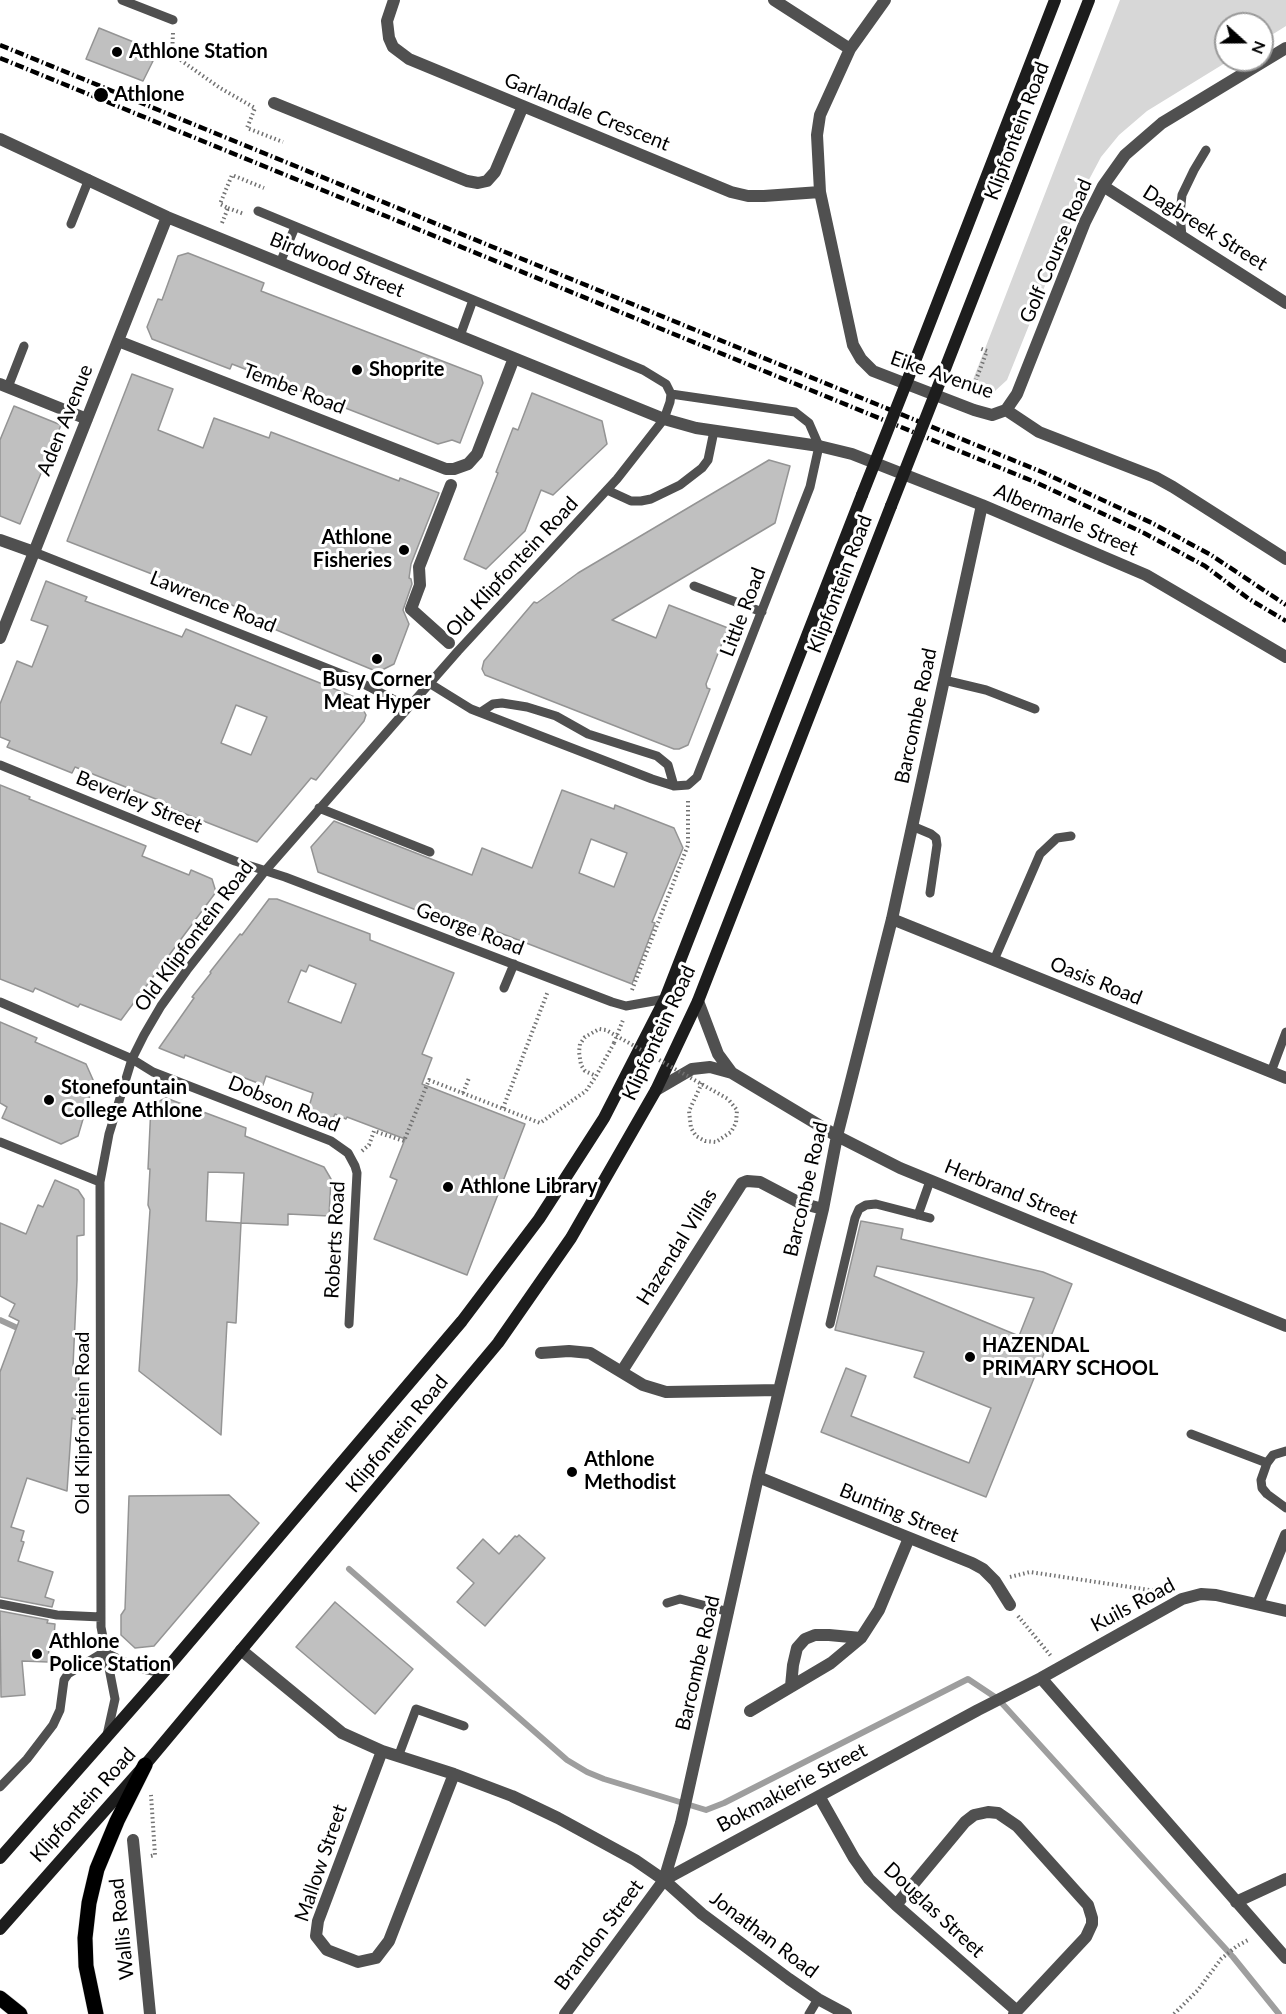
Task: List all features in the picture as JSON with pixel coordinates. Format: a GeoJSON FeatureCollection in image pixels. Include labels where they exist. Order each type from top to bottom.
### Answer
{"type":"FeatureCollection","features":[{"type":"Feature","properties":{"kind":"main road","name":"Klipfontein Road"},"geometry":{"type":"LineString","coordinates":[[0,1858],[163,1673],[462,1321],[539,1219],[604,1118],[665,999],[1055,0]]}},
{"type":"Feature","properties":{"kind":"main road","name":"Klipfontein Road"},"geometry":{"type":"LineString","coordinates":[[0,1929],[145,1765],[498,1343],[571,1238],[631,1136],[656,1090],[698,1001],[1089,0]]}},
{"type":"Feature","properties":{"kind":"main road"},"geometry":{"type":"LineString","coordinates":[[96,2014],[86,1966],[85,1938],[89,1903],[97,1869],[117,1821],[145,1765]]}},
{"type":"Feature","properties":{"kind":"main road"},"geometry":{"type":"LineString","coordinates":[[0,1998],[20,2014]]}},
{"type":"Feature","properties":{"kind":"street","name":"Garlandale Crescent"},"geometry":{"type":"LineString","coordinates":[[394,0],[387,21],[387,30],[393,47],[400,54],[731,192],[748,196],[820,192]]}},
{"type":"Feature","properties":{"kind":"street"},"geometry":{"type":"LineString","coordinates":[[774,0],[850,49]]}},
{"type":"Feature","properties":{"kind":"street","name":"Eike Avenue"},"geometry":{"type":"LineString","coordinates":[[885,0],[850,49],[820,116],[817,135],[820,192],[847,322],[853,345],[861,359],[873,371],[974,410],[992,415],[1006,410],[1039,432],[1155,477],[1286,559]]}},
{"type":"Feature","properties":{"kind":"street","name":"Golf Course Road"},"geometry":{"type":"LineString","coordinates":[[1006,410],[1017,394],[1076,243],[1103,186],[1125,155],[1162,123],[1286,48]]}},
{"type":"Feature","properties":{"kind":"street"},"geometry":{"type":"LineString","coordinates":[[274,103],[467,181],[478,183],[487,181],[495,172],[523,106]]}},
{"type":"Feature","properties":{"kind":"street","name":"Birdwood Street"},"geometry":{"type":"LineString","coordinates":[[0,139],[167,217],[664,419]]}},
{"type":"Feature","properties":{"kind":"street","name":"Dagbreek Street"},"geometry":{"type":"LineString","coordinates":[[1103,186],[1286,303]]}},
{"type":"Feature","properties":{"kind":"street","name":"Aden Avenue"},"geometry":{"type":"LineString","coordinates":[[0,638],[167,217]]}},
{"type":"Feature","properties":{"kind":"street","name":"Tembe Road"},"geometry":{"type":"LineString","coordinates":[[118,341],[446,469],[468,464],[477,454],[514,358]]}},
{"type":"Feature","properties":{"kind":"street"},"geometry":{"type":"LineString","coordinates":[[4,385],[87,419]]}},
{"type":"Feature","properties":{"kind":"street"},"geometry":{"type":"LineString","coordinates":[[664,419],[714,431],[819,446]]}},
{"type":"Feature","properties":{"kind":"street","name":"Albermarle Street"},"geometry":{"type":"LineString","coordinates":[[819,446],[852,454],[1146,575],[1286,657]]}},
{"type":"Feature","properties":{"kind":"street"},"geometry":{"type":"LineString","coordinates":[[449,643],[411,609],[420,585],[419,567],[451,485]]}},
{"type":"Feature","properties":{"kind":"street","name":"Barcombe Road"},"geometry":{"type":"LineString","coordinates":[[664,1880],[689,1792],[758,1477],[823,1209],[837,1136],[892,919],[982,506]]}},
{"type":"Feature","properties":{"kind":"street","name":"Lawrence Road"},"geometry":{"type":"LineString","coordinates":[[0,540],[34,552]]}},
{"type":"Feature","properties":{"kind":"street","name":"Oasis Road"},"geometry":{"type":"LineString","coordinates":[[892,919],[1286,1078]]}},
{"type":"Feature","properties":{"kind":"street","name":"Herbrand Street"},"geometry":{"type":"LineString","coordinates":[[698,1001],[718,1054],[732,1073]]}},
{"type":"Feature","properties":{"kind":"street","name":"Herbrand Street"},"geometry":{"type":"LineString","coordinates":[[656,1090],[692,1069],[711,1067],[732,1073],[837,1136],[930,1180],[1286,1326]]}},
{"type":"Feature","properties":{"kind":"street","name":"Hazendal Villas"},"geometry":{"type":"LineString","coordinates":[[622,1371],[742,1183],[756,1180],[800,1203],[823,1209]]}},
{"type":"Feature","properties":{"kind":"street"},"geometry":{"type":"LineString","coordinates":[[541,1353],[582,1350],[643,1385],[666,1392],[779,1390]]}},
{"type":"Feature","properties":{"kind":"street","name":"Bunting Street"},"geometry":{"type":"LineString","coordinates":[[758,1477],[972,1563],[983,1569],[995,1581],[1010,1605]]}},
{"type":"Feature","properties":{"kind":"street"},"geometry":{"type":"LineString","coordinates":[[1258,1604],[1286,1535]]}},
{"type":"Feature","properties":{"kind":"street"},"geometry":{"type":"LineString","coordinates":[[750,1711],[831,1663],[861,1638],[879,1610],[909,1538]]}},
{"type":"Feature","properties":{"kind":"street","name":"Kuils Road"},"geometry":{"type":"LineString","coordinates":[[1041,1678],[1191,1596],[1216,1595],[1286,1611]]}},
{"type":"Feature","properties":{"kind":"street"},"geometry":{"type":"LineString","coordinates":[[791,1686],[797,1648],[805,1639],[814,1635],[861,1638]]}},
{"type":"Feature","properties":{"kind":"street"},"geometry":{"type":"LineString","coordinates":[[241,1650],[342,1733],[398,1757],[454,1774],[512,1796],[635,1860],[664,1880]]}},
{"type":"Feature","properties":{"kind":"street"},"geometry":{"type":"LineString","coordinates":[[1041,1678],[1286,1958]]}},
{"type":"Feature","properties":{"kind":"street","name":"Bokmakierie Street"},"geometry":{"type":"LineString","coordinates":[[664,1880],[1041,1678]]}},
{"type":"Feature","properties":{"kind":"street","name":"Mallow Street"},"geometry":{"type":"LineString","coordinates":[[382,1751],[318,1921],[316,1936],[327,1950],[358,1962],[376,1958],[389,1941],[454,1774]]}},
{"type":"Feature","properties":{"kind":"street","name":"Douglas Street"},"geometry":{"type":"LineString","coordinates":[[819,1796],[854,1858],[869,1879],[1015,2012]]}},
{"type":"Feature","properties":{"kind":"street"},"geometry":{"type":"LineString","coordinates":[[896,1905],[965,1822],[974,1815],[988,1812],[998,1813],[1017,1826],[1088,1905],[1092,1918],[1086,1937],[1015,2012]]}},
{"type":"Feature","properties":{"kind":"street","name":"Wallis Road"},"geometry":{"type":"LineString","coordinates":[[133,1840],[150,2014]]}},
{"type":"Feature","properties":{"kind":"street"},"geometry":{"type":"LineString","coordinates":[[1236,1902],[1286,1879]]}},
{"type":"Feature","properties":{"kind":"street","name":"Jonathan Road"},"geometry":{"type":"LineString","coordinates":[[664,1880],[702,1914],[818,1999],[846,2014]]}},
{"type":"Feature","properties":{"kind":"street","name":"Brandon Street"},"geometry":{"type":"LineString","coordinates":[[565,2014],[664,1880]]}},
{"type":"Feature","properties":{"kind":"lane"},"geometry":{"type":"LineString","coordinates":[[122,0],[138,3],[173,20]]}},
{"type":"Feature","properties":{"kind":"lane"},"geometry":{"type":"LineString","coordinates":[[1182,237],[1180,214],[1182,195],[1190,176],[1206,150]]}},
{"type":"Feature","properties":{"kind":"lane"},"geometry":{"type":"LineString","coordinates":[[71,224],[89,179]]}},
{"type":"Feature","properties":{"kind":"lane"},"geometry":{"type":"LineString","coordinates":[[258,211],[643,370],[666,384],[671,394],[664,419]]}},
{"type":"Feature","properties":{"kind":"lane"},"geometry":{"type":"LineString","coordinates":[[280,263],[295,227]]}},
{"type":"Feature","properties":{"kind":"lane"},"geometry":{"type":"LineString","coordinates":[[460,336],[473,300]]}},
{"type":"Feature","properties":{"kind":"lane"},"geometry":{"type":"LineString","coordinates":[[4,385],[24,346]]}},
{"type":"Feature","properties":{"kind":"lane"},"geometry":{"type":"LineString","coordinates":[[671,394],[795,412],[810,423],[819,446]]}},
{"type":"Feature","properties":{"kind":"lane","name":"Old Klipfontein Road"},"geometry":{"type":"LineString","coordinates":[[106,1738],[115,1699],[104,1652],[101,1617],[100,1182],[109,1134],[132,1059],[161,1006],[265,871],[429,683],[607,490],[664,419]]}},
{"type":"Feature","properties":{"kind":"lane"},"geometry":{"type":"LineString","coordinates":[[607,490],[631,501],[641,501],[651,499],[680,485],[702,468],[708,460],[714,431]]}},
{"type":"Feature","properties":{"kind":"lane","name":"Little Road"},"geometry":{"type":"LineString","coordinates":[[688,785],[697,777],[701,769],[762,612],[810,487],[819,446]]}},
{"type":"Feature","properties":{"kind":"lane","name":"Lawrence Road"},"geometry":{"type":"LineString","coordinates":[[34,552],[354,679],[408,707]]}},
{"type":"Feature","properties":{"kind":"lane"},"geometry":{"type":"LineString","coordinates":[[694,586],[762,612]]}},
{"type":"Feature","properties":{"kind":"lane"},"geometry":{"type":"LineString","coordinates":[[944,680],[986,690],[1035,709]]}},
{"type":"Feature","properties":{"kind":"lane"},"geometry":{"type":"LineString","coordinates":[[429,683],[471,709],[674,786],[688,785]]}},
{"type":"Feature","properties":{"kind":"lane"},"geometry":{"type":"LineString","coordinates":[[481,712],[494,704],[502,703],[515,704],[556,716],[588,734],[657,756],[668,765],[674,786]]}},
{"type":"Feature","properties":{"kind":"lane"},"geometry":{"type":"LineString","coordinates":[[582,752],[588,734]]}},
{"type":"Feature","properties":{"kind":"lane","name":"Beverley Street"},"geometry":{"type":"LineString","coordinates":[[0,765],[235,861],[265,871]]}},
{"type":"Feature","properties":{"kind":"lane"},"geometry":{"type":"LineString","coordinates":[[319,808],[430,852]]}},
{"type":"Feature","properties":{"kind":"lane"},"geometry":{"type":"LineString","coordinates":[[912,826],[936,838],[930,893]]}},
{"type":"Feature","properties":{"kind":"lane"},"geometry":{"type":"LineString","coordinates":[[994,960],[1040,854],[1057,838],[1071,836]]}},
{"type":"Feature","properties":{"kind":"lane","name":"George Road"},"geometry":{"type":"LineString","coordinates":[[265,871],[626,1006]]}},
{"type":"Feature","properties":{"kind":"lane"},"geometry":{"type":"LineString","coordinates":[[504,988],[514,964]]}},
{"type":"Feature","properties":{"kind":"lane"},"geometry":{"type":"LineString","coordinates":[[626,1006],[665,999]]}},
{"type":"Feature","properties":{"kind":"lane","name":"Dobson Road"},"geometry":{"type":"LineString","coordinates":[[0,1002],[132,1059],[153,1072],[338,1144],[352,1159]]}},
{"type":"Feature","properties":{"kind":"lane"},"geometry":{"type":"LineString","coordinates":[[1271,1072],[1286,1032]]}},
{"type":"Feature","properties":{"kind":"lane"},"geometry":{"type":"LineString","coordinates":[[0,1142],[100,1182]]}},
{"type":"Feature","properties":{"kind":"lane","name":"Roberts Road"},"geometry":{"type":"LineString","coordinates":[[349,1324],[357,1173],[352,1159]]}},
{"type":"Feature","properties":{"kind":"lane"},"geometry":{"type":"LineString","coordinates":[[918,1215],[930,1180]]}},
{"type":"Feature","properties":{"kind":"lane"},"geometry":{"type":"LineString","coordinates":[[830,1324],[855,1218],[860,1209],[866,1205],[876,1204],[930,1218]]}},
{"type":"Feature","properties":{"kind":"lane"},"geometry":{"type":"LineString","coordinates":[[1191,1434],[1266,1463]]}},
{"type":"Feature","properties":{"kind":"lane"},"geometry":{"type":"LineString","coordinates":[[1286,1451],[1273,1455],[1266,1463],[1261,1480],[1262,1488],[1286,1508]]}},
{"type":"Feature","properties":{"kind":"lane"},"geometry":{"type":"LineString","coordinates":[[666,1603],[680,1599],[729,1612]]}},
{"type":"Feature","properties":{"kind":"lane"},"geometry":{"type":"LineString","coordinates":[[0,1604],[57,1615],[101,1617]]}},
{"type":"Feature","properties":{"kind":"lane"},"geometry":{"type":"LineString","coordinates":[[0,1787],[27,1759],[53,1725],[62,1701],[64,1680],[68,1674],[104,1652],[138,1668],[163,1673]]}},
{"type":"Feature","properties":{"kind":"lane"},"geometry":{"type":"LineString","coordinates":[[398,1757],[416,1709],[464,1726]]}},
{"type":"Feature","properties":{"kind":"lane"},"geometry":{"type":"LineString","coordinates":[[809,2014],[818,1999]]}},
{"type":"Feature","properties":{"kind":"path"},"geometry":{"type":"LineString","coordinates":[[172,54],[220,88],[255,108],[247,128],[282,142]]}},
{"type":"Feature","properties":{"kind":"path"},"geometry":{"type":"LineString","coordinates":[[249,216],[220,204],[232,175],[264,188]]}},
{"type":"Feature","properties":{"kind":"path"},"geometry":{"type":"LineString","coordinates":[[222,223],[228,208]]}},
{"type":"Feature","properties":{"kind":"path"},"geometry":{"type":"LineString","coordinates":[[971,393],[987,351],[979,348]]}},
{"type":"Feature","properties":{"kind":"path"},"geometry":{"type":"LineString","coordinates":[[352,1159],[369,1145],[374,1131],[404,1141],[429,1080],[540,1123],[586,1091],[621,1028],[626,1006],[688,845],[688,785]]}},
{"type":"Feature","properties":{"kind":"path"},"geometry":{"type":"LineString","coordinates":[[503,1108],[552,979]]}},
{"type":"Feature","properties":{"kind":"path"},"geometry":{"type":"LineString","coordinates":[[596,1076],[585,1071],[581,1065],[579,1052],[580,1044],[591,1032],[599,1029],[606,1030],[728,1099],[737,1110],[736,1123],[731,1132],[717,1142],[705,1141],[696,1136],[689,1120],[689,1111],[693,1103]]}},
{"type":"Feature","properties":{"kind":"path"},"geometry":{"type":"LineString","coordinates":[[463,1093],[469,1078]]}},
{"type":"Feature","properties":{"kind":"path"},"geometry":{"type":"LineString","coordinates":[[995,1581],[1030,1572],[1191,1596]]}},
{"type":"Feature","properties":{"kind":"path"},"geometry":{"type":"LineString","coordinates":[[1010,1605],[1060,1666]]}},
{"type":"Feature","properties":{"kind":"path"},"geometry":{"type":"LineString","coordinates":[[150,1786],[155,1855]]}},
{"type":"Feature","properties":{"kind":"path"},"geometry":{"type":"LineString","coordinates":[[1174,2014],[1198,1990],[1221,1959],[1252,1938]]}},
{"type":"Feature","properties":{"kind":"shaded area"},"geometry":{"type":"Polygon","coordinates":[[[1120,0],[1286,0],[1286,26],[1274,34],[1274,12],[1214,12],[1214,70],[1147,111],[1119,135],[1101,157],[1083,191],[1007,380],[995,391],[987,394],[969,390],[1120,0]]]}},
{"type":"Feature","properties":{"kind":"building","name":"Athlone Station"},"geometry":{"type":"Polygon","coordinates":[[[99,28],[146,47],[142,57],[153,61],[143,81],[86,59],[99,28]]]}},
{"type":"Feature","properties":{"kind":"building","name":"Shoprite"},"geometry":{"type":"Polygon","coordinates":[[[188,253],[264,283],[261,291],[481,376],[483,383],[460,443],[452,440],[438,444],[232,364],[230,369],[152,339],[147,327],[158,299],[162,300],[178,256],[188,253]]]}},
{"type":"Feature","properties":{"kind":"building"},"geometry":{"type":"Polygon","coordinates":[[[132,374],[173,389],[158,430],[203,448],[214,418],[269,438],[271,432],[399,481],[400,478],[439,493],[411,564],[409,578],[412,584],[403,610],[409,624],[394,664],[378,672],[245,617],[247,611],[67,541],[132,374]]]}},
{"type":"Feature","properties":{"kind":"building"},"geometry":{"type":"Polygon","coordinates":[[[532,393],[602,421],[607,444],[553,495],[541,490],[525,531],[486,569],[464,559],[513,428],[518,430],[532,393]]]}},
{"type":"Feature","properties":{"kind":"building"},"geometry":{"type":"Polygon","coordinates":[[[14,406],[61,425],[20,524],[0,516],[0,440],[14,406]]]}},
{"type":"Feature","properties":{"kind":"building"},"geometry":{"type":"Polygon","coordinates":[[[769,460],[790,466],[775,523],[612,620],[656,638],[669,605],[728,628],[706,684],[710,689],[688,745],[674,749],[485,675],[482,669],[484,661],[534,602],[537,603],[578,573],[769,460]]]}},
{"type":"Feature","properties":{"kind":"building"},"geometry":{"type":"Polygon","coordinates":[[[46,581],[87,597],[85,601],[182,637],[186,629],[357,698],[366,715],[364,721],[316,780],[311,778],[257,842],[75,767],[72,773],[7,747],[10,741],[0,737],[0,704],[17,661],[32,667],[48,626],[31,620],[46,581]],[[236,705],[221,743],[251,755],[267,717],[236,705]]]}},
{"type":"Feature","properties":{"kind":"building"},"geometry":{"type":"Polygon","coordinates":[[[0,785],[146,846],[142,856],[189,875],[191,870],[212,879],[216,892],[121,1020],[80,1004],[78,1007],[35,988],[33,992],[0,979],[0,785]]]}},
{"type":"Feature","properties":{"kind":"building"},"geometry":{"type":"Polygon","coordinates":[[[562,790],[614,809],[615,805],[674,828],[683,848],[652,922],[655,923],[632,984],[490,929],[486,937],[318,872],[311,847],[334,821],[472,875],[482,848],[532,868],[562,790]],[[591,839],[579,873],[614,887],[627,853],[591,839]]]}},
{"type":"Feature","properties":{"kind":"building"},"geometry":{"type":"Polygon","coordinates":[[[269,899],[277,899],[370,934],[370,940],[454,973],[422,1054],[432,1058],[422,1084],[525,1124],[467,1275],[374,1239],[397,1180],[390,1177],[405,1139],[347,1117],[346,1119],[335,1114],[331,1123],[307,1114],[313,1093],[266,1076],[263,1085],[185,1055],[184,1058],[159,1048],[210,972],[240,934],[242,935],[269,899]],[[309,965],[306,972],[301,970],[288,1002],[341,1023],[356,984],[309,965]]]}},
{"type":"Feature","properties":{"kind":"building","name":"Stonefountain College Athlone"},"geometry":{"type":"Polygon","coordinates":[[[0,1022],[37,1038],[35,1042],[86,1064],[94,1082],[78,1136],[61,1144],[2,1118],[7,1107],[0,1103],[0,1022]]]}},
{"type":"Feature","properties":{"kind":"building"},"geometry":{"type":"Polygon","coordinates":[[[166,1098],[246,1128],[245,1136],[324,1167],[331,1179],[329,1216],[288,1214],[288,1225],[241,1223],[236,1323],[227,1322],[221,1435],[139,1371],[150,1210],[148,1205],[150,1169],[148,1169],[151,1105],[166,1098]],[[208,1172],[206,1221],[241,1223],[244,1173],[208,1172]]]}},
{"type":"Feature","properties":{"kind":"building"},"geometry":{"type":"Polygon","coordinates":[[[55,1180],[78,1190],[84,1199],[84,1235],[77,1236],[73,1366],[79,1370],[78,1420],[72,1418],[67,1491],[27,1478],[11,1527],[24,1531],[21,1541],[24,1542],[18,1561],[53,1572],[45,1597],[54,1600],[52,1607],[0,1597],[0,1372],[19,1321],[9,1316],[15,1304],[0,1296],[0,1223],[26,1234],[38,1205],[43,1207],[55,1180]]]}},
{"type":"Feature","properties":{"kind":"building"},"geometry":{"type":"Polygon","coordinates":[[[861,1221],[903,1229],[901,1239],[1043,1272],[1072,1284],[986,1497],[821,1432],[846,1368],[866,1376],[851,1416],[969,1463],[991,1408],[914,1377],[924,1352],[835,1330],[861,1221]],[[877,1266],[874,1276],[1019,1336],[1034,1298],[877,1266]]]}},
{"type":"Feature","properties":{"kind":"building"},"geometry":{"type":"Polygon","coordinates":[[[229,1495],[259,1523],[154,1646],[135,1648],[121,1635],[121,1615],[125,1609],[129,1496],[229,1495]]]}},
{"type":"Feature","properties":{"kind":"building"},"geometry":{"type":"Polygon","coordinates":[[[519,1535],[545,1558],[485,1626],[457,1602],[474,1583],[457,1568],[483,1539],[499,1554],[515,1536],[519,1535]]]}},
{"type":"Feature","properties":{"kind":"building"},"geometry":{"type":"Polygon","coordinates":[[[335,1602],[413,1669],[375,1714],[296,1647],[335,1602]]]}},
{"type":"Feature","properties":{"kind":"building","name":"Athlone Police Station"},"geometry":{"type":"Polygon","coordinates":[[[0,1611],[48,1620],[47,1623],[55,1624],[53,1648],[49,1647],[48,1662],[22,1661],[25,1695],[1,1697],[0,1611]]]}},
{"type":"Feature","properties":{"kind":"waterway"},"geometry":{"type":"LineString","coordinates":[[0,1320],[24,1331]]}},
{"type":"Feature","properties":{"kind":"waterway"},"geometry":{"type":"LineString","coordinates":[[349,1569],[567,1760],[604,1779],[706,1810],[968,1679],[998,1699],[1233,1957],[1279,2014]]}},
{"type":"Feature","properties":{"kind":"railway"},"geometry":{"type":"LineString","coordinates":[[0,45],[1042,472],[1152,523],[1211,555],[1286,605]]}},
{"type":"Feature","properties":{"kind":"railway"},"geometry":{"type":"LineString","coordinates":[[0,58],[1035,482],[1144,533],[1205,566],[1249,599],[1286,621]]}},
{"type":"Feature","properties":{"kind":"place","name":"Athlone Station"},"geometry":{"type":"Point","coordinates":[117,52]}},
{"type":"Feature","properties":{"kind":"place","name":"Athlone"},"geometry":{"type":"Point","coordinates":[101,95]}},
{"type":"Feature","properties":{"kind":"place","name":"Shoprite"},"geometry":{"type":"Point","coordinates":[357,370]}},
{"type":"Feature","properties":{"kind":"place","name":"Athlone Fisheries"},"geometry":{"type":"Point","coordinates":[404,550]}},
{"type":"Feature","properties":{"kind":"place","name":"Busy Corner Meat Hyper"},"geometry":{"type":"Point","coordinates":[377,659]}},
{"type":"Feature","properties":{"kind":"place","name":"Stonefountain College Athlone"},"geometry":{"type":"Point","coordinates":[49,1100]}},
{"type":"Feature","properties":{"kind":"place","name":"Athlone Library"},"geometry":{"type":"Point","coordinates":[448,1187]}},
{"type":"Feature","properties":{"kind":"place","name":"HAZENDAL PRIMARY SCHOOL"},"geometry":{"type":"Point","coordinates":[970,1357]}},
{"type":"Feature","properties":{"kind":"place","name":"Athlone Methodist"},"geometry":{"type":"Point","coordinates":[572,1472]}},
{"type":"Feature","properties":{"kind":"place","name":"Athlone Police Station"},"geometry":{"type":"Point","coordinates":[37,1654]}}]}
